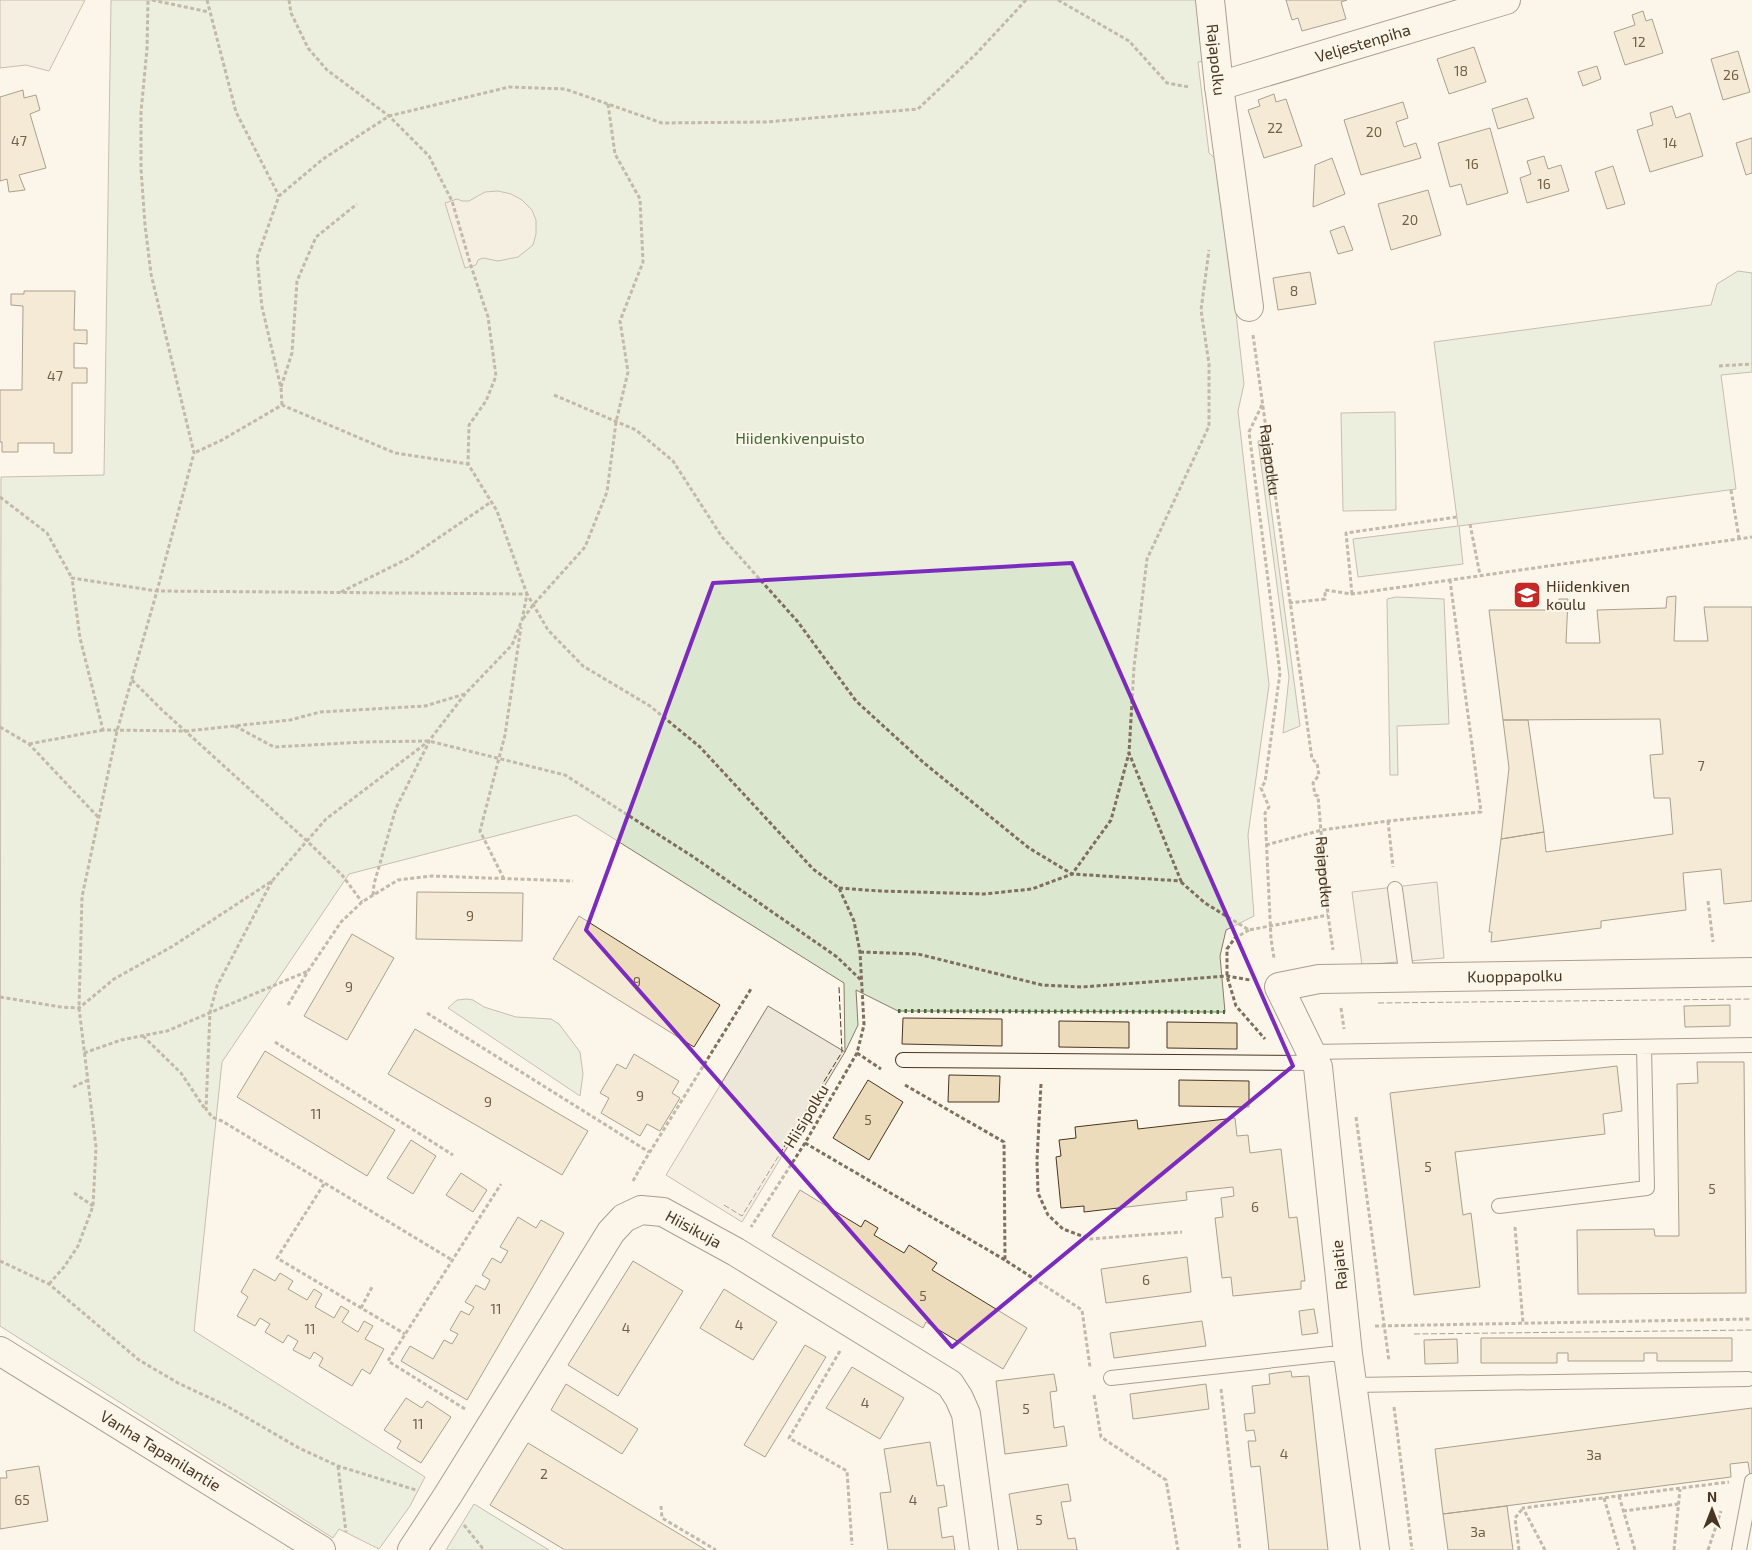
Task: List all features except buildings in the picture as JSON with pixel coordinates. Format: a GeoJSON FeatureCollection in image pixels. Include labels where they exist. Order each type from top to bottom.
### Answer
{"type":"FeatureCollection","features":[{"type":"Feature","properties":{"kind":"street","name":"Rajapolku"},"geometry":{"type":"LineString","coordinates":[[1210,0],[1219,86],[1249,307]]}},
{"type":"Feature","properties":{"kind":"street","name":"Veljestenpiha"},"geometry":{"type":"LineString","coordinates":[[1219,86],[1506,0]]}},
{"type":"Feature","properties":{"kind":"street","name":"Kuoppapolku"},"geometry":{"type":"LineString","coordinates":[[1279,986],[1318,979],[1337,978],[1752,972]]}},
{"type":"Feature","properties":{"kind":"street","name":"Rajatie"},"geometry":{"type":"LineString","coordinates":[[1279,986],[1313,1058],[1320,1087],[1347,1341],[1375,1550]]}},
{"type":"Feature","properties":{"kind":"street","name":"Hiisikuja"},"geometry":{"type":"LineString","coordinates":[[412,1550],[607,1238],[624,1218],[642,1210],[663,1212],[736,1252],[950,1384],[960,1398],[966,1414],[984,1550]]}},
{"type":"Feature","properties":{"kind":"street","name":"Vanha Tapanilantie"},"geometry":{"type":"LineString","coordinates":[[0,1351],[320,1550]]}},
{"type":"Feature","properties":{"kind":"lane"},"geometry":{"type":"LineString","coordinates":[[1395,889],[1407,978]]}},
{"type":"Feature","properties":{"kind":"lane"},"geometry":{"type":"LineString","coordinates":[[903,1060],[1042,1061],[1313,1058],[1347,1051],[1752,1045]]}},
{"type":"Feature","properties":{"kind":"lane"},"geometry":{"type":"LineString","coordinates":[[1506,1205],[1647,1188],[1644,1047]]}},
{"type":"Feature","properties":{"kind":"lane"},"geometry":{"type":"LineString","coordinates":[[1111,1378],[1330,1354],[1347,1341]]}},
{"type":"Feature","properties":{"kind":"lane"},"geometry":{"type":"LineString","coordinates":[[1353,1385],[1748,1379]]}},
{"type":"Feature","properties":{"kind":"lane"},"geometry":{"type":"LineString","coordinates":[[1739,1550],[1752,1480]]}},
{"type":"Feature","properties":{"kind":"path"},"geometry":{"type":"LineString","coordinates":[[49,1284],[64,1267],[78,1246],[93,1206],[96,1146],[79,1008],[82,897],[117,731],[194,453],[151,274],[145,225],[141,169],[141,112],[150,0],[209,12]]}},
{"type":"Feature","properties":{"kind":"path"},"geometry":{"type":"LineString","coordinates":[[207,0],[236,112],[278,196]]}},
{"type":"Feature","properties":{"kind":"path"},"geometry":{"type":"LineString","coordinates":[[289,0],[291,13],[308,48],[327,70],[389,116],[429,156],[452,201],[470,266],[488,317],[496,376],[486,401],[469,426],[468,464],[497,511],[527,594],[533,605],[548,630],[583,666],[650,706],[700,747],[814,869],[839,888],[984,894],[1032,889],[1072,874],[1181,881]]}},
{"type":"Feature","properties":{"kind":"path"},"geometry":{"type":"LineString","coordinates":[[282,405],[281,388],[262,307],[258,258],[278,196],[323,159],[389,116],[509,87],[565,89],[662,123],[766,122],[918,108],[976,54],[1026,0]]}},
{"type":"Feature","properties":{"kind":"path"},"geometry":{"type":"LineString","coordinates":[[1058,0],[1129,41],[1166,83],[1191,87]]}},
{"type":"Feature","properties":{"kind":"path"},"geometry":{"type":"LineString","coordinates":[[373,896],[374,884],[396,808],[429,741],[464,694],[512,644],[522,620],[533,605],[585,547],[607,492],[616,424],[628,372],[620,321],[643,262],[640,199],[615,154],[608,104]]}},
{"type":"Feature","properties":{"kind":"path"},"geometry":{"type":"LineString","coordinates":[[281,388],[292,353],[297,281],[308,254],[316,237],[357,204]]}},
{"type":"Feature","properties":{"kind":"path"},"geometry":{"type":"LineString","coordinates":[[1072,874],[1112,820],[1129,753],[1134,666],[1147,559],[1209,426],[1209,364],[1201,310],[1210,241]]}},
{"type":"Feature","properties":{"kind":"path","name":"Rajapolku"},"geometry":{"type":"LineString","coordinates":[[1249,307],[1312,759],[1317,763],[1318,775],[1313,783],[1315,795],[1318,796],[1328,915],[1347,1051]]}},
{"type":"Feature","properties":{"kind":"path"},"geometry":{"type":"LineString","coordinates":[[1719,366],[1752,364]]}},
{"type":"Feature","properties":{"kind":"path"},"geometry":{"type":"LineString","coordinates":[[554,395],[616,424],[636,430],[673,461],[722,537],[798,622],[856,701],[924,763],[1029,848],[1072,874]]}},
{"type":"Feature","properties":{"kind":"path"},"geometry":{"type":"LineString","coordinates":[[860,952],[918,954],[1042,985],[1082,987],[1233,976],[1279,986],[1271,939],[1264,814],[1269,807],[1261,788],[1264,782],[1280,673],[1249,432],[1262,404]]}},
{"type":"Feature","properties":{"kind":"path"},"geometry":{"type":"LineString","coordinates":[[194,453],[222,440],[282,405]]}},
{"type":"Feature","properties":{"kind":"path"},"geometry":{"type":"LineString","coordinates":[[282,405],[396,453],[468,464]]}},
{"type":"Feature","properties":{"kind":"path"},"geometry":{"type":"LineString","coordinates":[[1731,490],[1739,538]]}},
{"type":"Feature","properties":{"kind":"path"},"geometry":{"type":"LineString","coordinates":[[0,497],[47,533],[72,578],[80,638],[103,730]]}},
{"type":"Feature","properties":{"kind":"path"},"geometry":{"type":"LineString","coordinates":[[340,592],[410,558],[491,502]]}},
{"type":"Feature","properties":{"kind":"path"},"geometry":{"type":"LineString","coordinates":[[1352,594],[1346,533],[1457,517]]}},
{"type":"Feature","properties":{"kind":"path"},"geometry":{"type":"LineString","coordinates":[[1470,524],[1480,575]]}},
{"type":"Feature","properties":{"kind":"path"},"geometry":{"type":"LineString","coordinates":[[1290,603],[1325,598],[1325,590],[1352,594],[1752,536]]}},
{"type":"Feature","properties":{"kind":"path"},"geometry":{"type":"LineString","coordinates":[[72,578],[157,591],[527,594]]}},
{"type":"Feature","properties":{"kind":"path"},"geometry":{"type":"LineString","coordinates":[[1266,845],[1322,830],[1388,821],[1482,812],[1450,580]]}},
{"type":"Feature","properties":{"kind":"path"},"geometry":{"type":"LineString","coordinates":[[504,879],[480,831],[505,735],[527,594]]}},
{"type":"Feature","properties":{"kind":"path"},"geometry":{"type":"LineString","coordinates":[[132,679],[162,710],[307,841],[342,875],[362,902]]}},
{"type":"Feature","properties":{"kind":"path"},"geometry":{"type":"LineString","coordinates":[[29,744],[103,730],[187,731],[290,720],[320,712],[425,706],[464,694]]}},
{"type":"Feature","properties":{"kind":"path"},"geometry":{"type":"LineString","coordinates":[[235,726],[274,747],[364,742],[429,741],[565,775],[692,856],[837,957],[862,981]]}},
{"type":"Feature","properties":{"kind":"path"},"geometry":{"type":"LineString","coordinates":[[0,727],[29,744],[98,817]]}},
{"type":"Feature","properties":{"kind":"path"},"geometry":{"type":"LineString","coordinates":[[206,1109],[210,1012],[217,986],[272,881],[326,819],[429,741]]}},
{"type":"Feature","properties":{"kind":"path"},"geometry":{"type":"LineString","coordinates":[[1129,753],[1181,881],[1205,903],[1249,930],[1328,915]]}},
{"type":"Feature","properties":{"kind":"path"},"geometry":{"type":"LineString","coordinates":[[1388,821],[1395,889]]}},
{"type":"Feature","properties":{"kind":"path"},"geometry":{"type":"LineString","coordinates":[[288,1005],[341,922],[362,902],[398,880],[432,876],[573,881]]}},
{"type":"Feature","properties":{"kind":"path"},"geometry":{"type":"LineString","coordinates":[[0,997],[60,1007],[79,1008],[114,979],[173,946],[272,881]]}},
{"type":"Feature","properties":{"kind":"path","name":"Hiisipolku"},"geometry":{"type":"LineString","coordinates":[[736,1252],[805,1143],[857,1054],[864,1025],[860,952],[854,921],[839,888]]}},
{"type":"Feature","properties":{"kind":"path"},"geometry":{"type":"LineString","coordinates":[[1708,901],[1716,973]]}},
{"type":"Feature","properties":{"kind":"path"},"geometry":{"type":"LineString","coordinates":[[84,1053],[121,1040],[167,1031],[308,971]]}},
{"type":"Feature","properties":{"kind":"path"},"geometry":{"type":"LineString","coordinates":[[631,1186],[649,1152],[751,989]]}},
{"type":"Feature","properties":{"kind":"path"},"geometry":{"type":"LineString","coordinates":[[427,1013],[649,1152]]}},
{"type":"Feature","properties":{"kind":"path"},"geometry":{"type":"LineString","coordinates":[[143,1036],[181,1073],[212,1117],[452,1260]]}},
{"type":"Feature","properties":{"kind":"path"},"geometry":{"type":"LineString","coordinates":[[275,1042],[453,1155]]}},
{"type":"Feature","properties":{"kind":"path"},"geometry":{"type":"LineString","coordinates":[[857,1054],[888,1073]]}},
{"type":"Feature","properties":{"kind":"path"},"geometry":{"type":"LineString","coordinates":[[1042,1061],[1037,1160],[1038,1193],[1048,1215],[1063,1229],[1090,1239],[1182,1232]]}},
{"type":"Feature","properties":{"kind":"path"},"geometry":{"type":"LineString","coordinates":[[73,1087],[88,1080]]}},
{"type":"Feature","properties":{"kind":"path"},"geometry":{"type":"LineString","coordinates":[[903,1083],[1004,1142],[1005,1260]]}},
{"type":"Feature","properties":{"kind":"path"},"geometry":{"type":"LineString","coordinates":[[1355,1110],[1412,1550]]}},
{"type":"Feature","properties":{"kind":"path"},"geometry":{"type":"LineString","coordinates":[[805,1143],[1005,1260],[1082,1310],[1091,1371]]}},
{"type":"Feature","properties":{"kind":"path"},"geometry":{"type":"LineString","coordinates":[[324,1184],[277,1258],[405,1334]]}},
{"type":"Feature","properties":{"kind":"path"},"geometry":{"type":"LineString","coordinates":[[466,1410],[388,1362],[501,1184]]}},
{"type":"Feature","properties":{"kind":"path"},"geometry":{"type":"LineString","coordinates":[[74,1193],[93,1206]]}},
{"type":"Feature","properties":{"kind":"path"},"geometry":{"type":"LineString","coordinates":[[1506,1205],[1523,1323]]}},
{"type":"Feature","properties":{"kind":"path"},"geometry":{"type":"LineString","coordinates":[[0,1261],[49,1284],[139,1360],[178,1383],[225,1405],[299,1448],[338,1466],[424,1492],[443,1503],[459,1517],[484,1550]]}},
{"type":"Feature","properties":{"kind":"path"},"geometry":{"type":"LineString","coordinates":[[361,1308],[372,1287]]}},
{"type":"Feature","properties":{"kind":"path"},"geometry":{"type":"LineString","coordinates":[[1347,1341],[1384,1325],[1752,1319]]}},
{"type":"Feature","properties":{"kind":"path"},"geometry":{"type":"LineString","coordinates":[[841,1350],[788,1438],[847,1471],[852,1545]]}},
{"type":"Feature","properties":{"kind":"path"},"geometry":{"type":"LineString","coordinates":[[1218,1367],[1240,1550]]}},
{"type":"Feature","properties":{"kind":"path"},"geometry":{"type":"LineString","coordinates":[[1094,1389],[1101,1437],[1166,1480],[1178,1550]]}},
{"type":"Feature","properties":{"kind":"path"},"geometry":{"type":"LineString","coordinates":[[338,1466],[347,1538]]}},
{"type":"Feature","properties":{"kind":"path"},"geometry":{"type":"LineString","coordinates":[[1519,1550],[1515,1518],[1523,1508],[1737,1481]]}},
{"type":"Feature","properties":{"kind":"path"},"geometry":{"type":"LineString","coordinates":[[1727,1491],[1730,1482]]}},
{"type":"Feature","properties":{"kind":"path"},"geometry":{"type":"LineString","coordinates":[[1674,1550],[1680,1489]]}},
{"type":"Feature","properties":{"kind":"path"},"geometry":{"type":"LineString","coordinates":[[1619,1496],[1635,1550]]}},
{"type":"Feature","properties":{"kind":"path"},"geometry":{"type":"LineString","coordinates":[[1604,1498],[1619,1550]]}},
{"type":"Feature","properties":{"kind":"path"},"geometry":{"type":"LineString","coordinates":[[1623,1511],[1678,1504]]}},
{"type":"Feature","properties":{"kind":"path"},"geometry":{"type":"LineString","coordinates":[[661,1506],[662,1518],[716,1550]]}},
{"type":"Feature","properties":{"kind":"path"},"geometry":{"type":"LineString","coordinates":[[1523,1508],[1545,1550]]}},
{"type":"Feature","properties":{"kind":"path"},"geometry":{"type":"LineString","coordinates":[[1708,1550],[1722,1508]]}},
{"type":"Feature","properties":{"kind":"highlighted area"},"geometry":{"type":"Polygon","coordinates":[[[1072,563],[1293,1066],[952,1347],[586,930],[713,583],[1072,563]]]}},
{"type":"Feature","properties":{"kind":"green space","name":"Hiidenkivenpuisto"},"geometry":{"type":"Polygon","coordinates":[[[111,0],[1196,0],[1205,61],[1198,62],[1209,153],[1219,162],[1244,384],[1238,411],[1269,685],[1248,835],[1254,916],[1226,930],[1220,956],[1225,1012],[898,1011],[856,990],[858,1025],[845,1052],[844,983],[576,815],[349,874],[222,1062],[194,1331],[425,1477],[410,1506],[379,1549],[339,1529],[333,1538],[0,1326],[1,477],[104,475],[111,0]]]}},
{"type":"Feature","properties":{"kind":"green space"},"geometry":{"type":"Polygon","coordinates":[[[1738,271],[1752,273],[1752,372],[1721,375],[1736,489],[1459,526],[1463,564],[1358,577],[1353,539],[1458,526],[1434,342],[1711,305],[1717,284],[1738,271]]]}},
{"type":"Feature","properties":{"kind":"green space"},"geometry":{"type":"Polygon","coordinates":[[[1395,412],[1396,510],[1343,511],[1341,413],[1395,412]]]}},
{"type":"Feature","properties":{"kind":"green space"},"geometry":{"type":"Polygon","coordinates":[[[1262,440],[1300,726],[1283,733],[1289,677],[1258,441],[1262,440]]]}},
{"type":"Feature","properties":{"kind":"green space"},"geometry":{"type":"Polygon","coordinates":[[[1396,597],[1444,599],[1449,724],[1397,726],[1398,775],[1390,775],[1387,599],[1396,597]]]}},
{"type":"Feature","properties":{"kind":"green space"},"geometry":{"type":"Polygon","coordinates":[[[457,1000],[473,1000],[484,1007],[516,1017],[551,1019],[559,1024],[580,1052],[583,1074],[580,1096],[448,1008],[457,1000]]]}},
{"type":"Feature","properties":{"kind":"green space"},"geometry":{"type":"Polygon","coordinates":[[[474,1504],[549,1550],[446,1550],[474,1504]]]}},
{"type":"Feature","properties":{"kind":"shaded area"},"geometry":{"type":"Polygon","coordinates":[[[0,0],[85,0],[49,71],[26,65],[0,68],[0,0]]]}},
{"type":"Feature","properties":{"kind":"shaded area"},"geometry":{"type":"Polygon","coordinates":[[[498,191],[511,194],[522,200],[532,210],[536,220],[536,234],[533,245],[518,257],[498,261],[483,258],[478,260],[476,265],[465,268],[445,203],[457,199],[469,201],[485,192],[498,191]]]}},
{"type":"Feature","properties":{"kind":"shaded area"},"geometry":{"type":"Polygon","coordinates":[[[1437,882],[1444,958],[1362,965],[1352,892],[1437,882]]]}},
{"type":"Feature","properties":{"kind":"shaded area"},"geometry":{"type":"Polygon","coordinates":[[[768,1006],[845,1052],[742,1222],[666,1175],[768,1006]]]}},
{"type":"Feature","properties":{"kind":"hedge"},"geometry":{"type":"LineString","coordinates":[[898,1011],[1225,1012]]}},
{"type":"Feature","properties":{"kind":"fence"},"geometry":{"type":"LineString","coordinates":[[724,1205],[742,1216],[842,1052],[839,987]]}},
{"type":"Feature","properties":{"kind":"fence"},"geometry":{"type":"LineString","coordinates":[[1378,1003],[1752,999]]}},
{"type":"Feature","properties":{"kind":"fence"},"geometry":{"type":"LineString","coordinates":[[1414,1334],[1752,1330]]}},
{"type":"Feature","properties":{"kind":"place","name":"Hiidenkiven koulu"},"geometry":{"type":"Point","coordinates":[1527,595]}}]}
